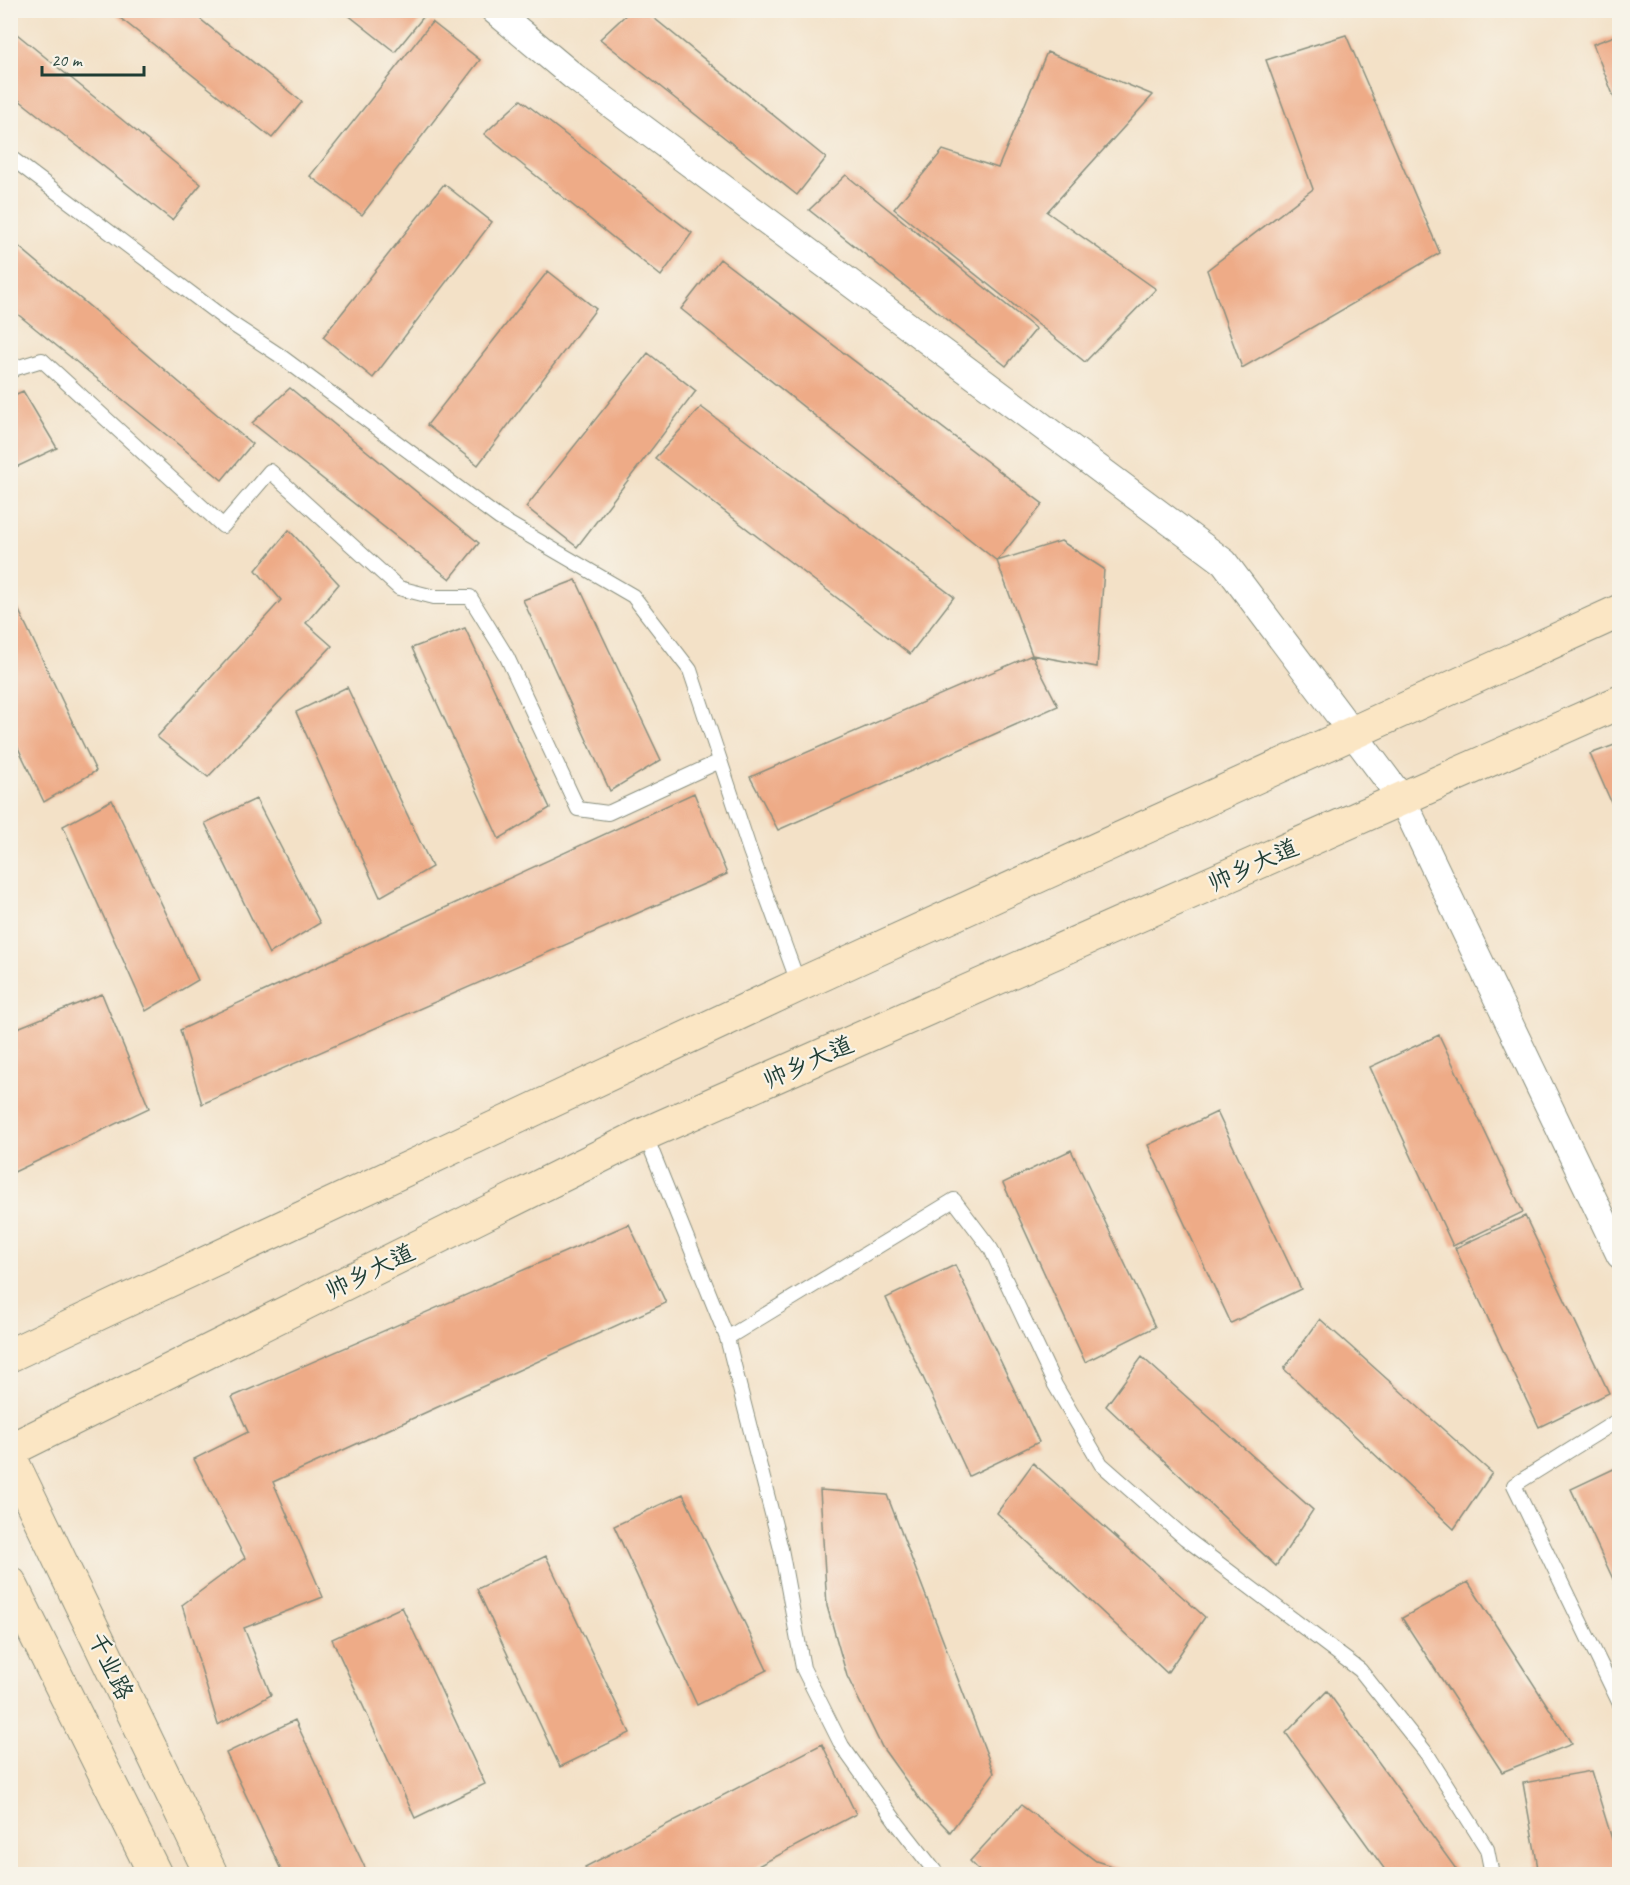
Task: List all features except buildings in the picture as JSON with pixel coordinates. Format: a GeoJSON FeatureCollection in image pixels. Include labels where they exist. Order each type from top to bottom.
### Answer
{"type":"FeatureCollection","features":[{"type":"Feature","properties":{"kind":"main road"},"geometry":{"type":"LineString","coordinates":[[10,1355],[799,985],[1620,611]]}},
{"type":"Feature","properties":{"kind":"main road","name":"帅乡大道"},"geometry":{"type":"LineString","coordinates":[[10,1450],[645,1134],[1620,702]]}},
{"type":"Feature","properties":{"kind":"main road","name":"千业路"},"geometry":{"type":"LineString","coordinates":[[10,1457],[211,1875]]}},
{"type":"Feature","properties":{"kind":"main road"},"geometry":{"type":"LineString","coordinates":[[10,1583],[155,1875]]}},
{"type":"Feature","properties":{"kind":"street"},"geometry":{"type":"LineString","coordinates":[[494,10],[583,83],[1224,562],[1402,799],[1620,1255]]}},
{"type":"Feature","properties":{"kind":"lane"},"geometry":{"type":"LineString","coordinates":[[10,156],[229,322],[279,355],[499,518],[633,596],[690,670],[750,851],[799,985]]}},
{"type":"Feature","properties":{"kind":"lane"},"geometry":{"type":"LineString","coordinates":[[10,372],[42,360],[223,526],[270,471],[399,588],[434,597],[470,597],[507,657],[578,809],[608,813],[720,761]]}},
{"type":"Feature","properties":{"kind":"lane"},"geometry":{"type":"LineString","coordinates":[[645,1134],[727,1338],[781,1549],[803,1668],[842,1746],[937,1875]]}},
{"type":"Feature","properties":{"kind":"lane"},"geometry":{"type":"LineString","coordinates":[[727,1338],[954,1200],[991,1249],[1055,1385],[1101,1464],[1185,1538],[1360,1670],[1427,1754],[1487,1849],[1492,1875]]}},
{"type":"Feature","properties":{"kind":"lane"},"geometry":{"type":"LineString","coordinates":[[1620,1419],[1514,1485],[1620,1704]]}}]}
